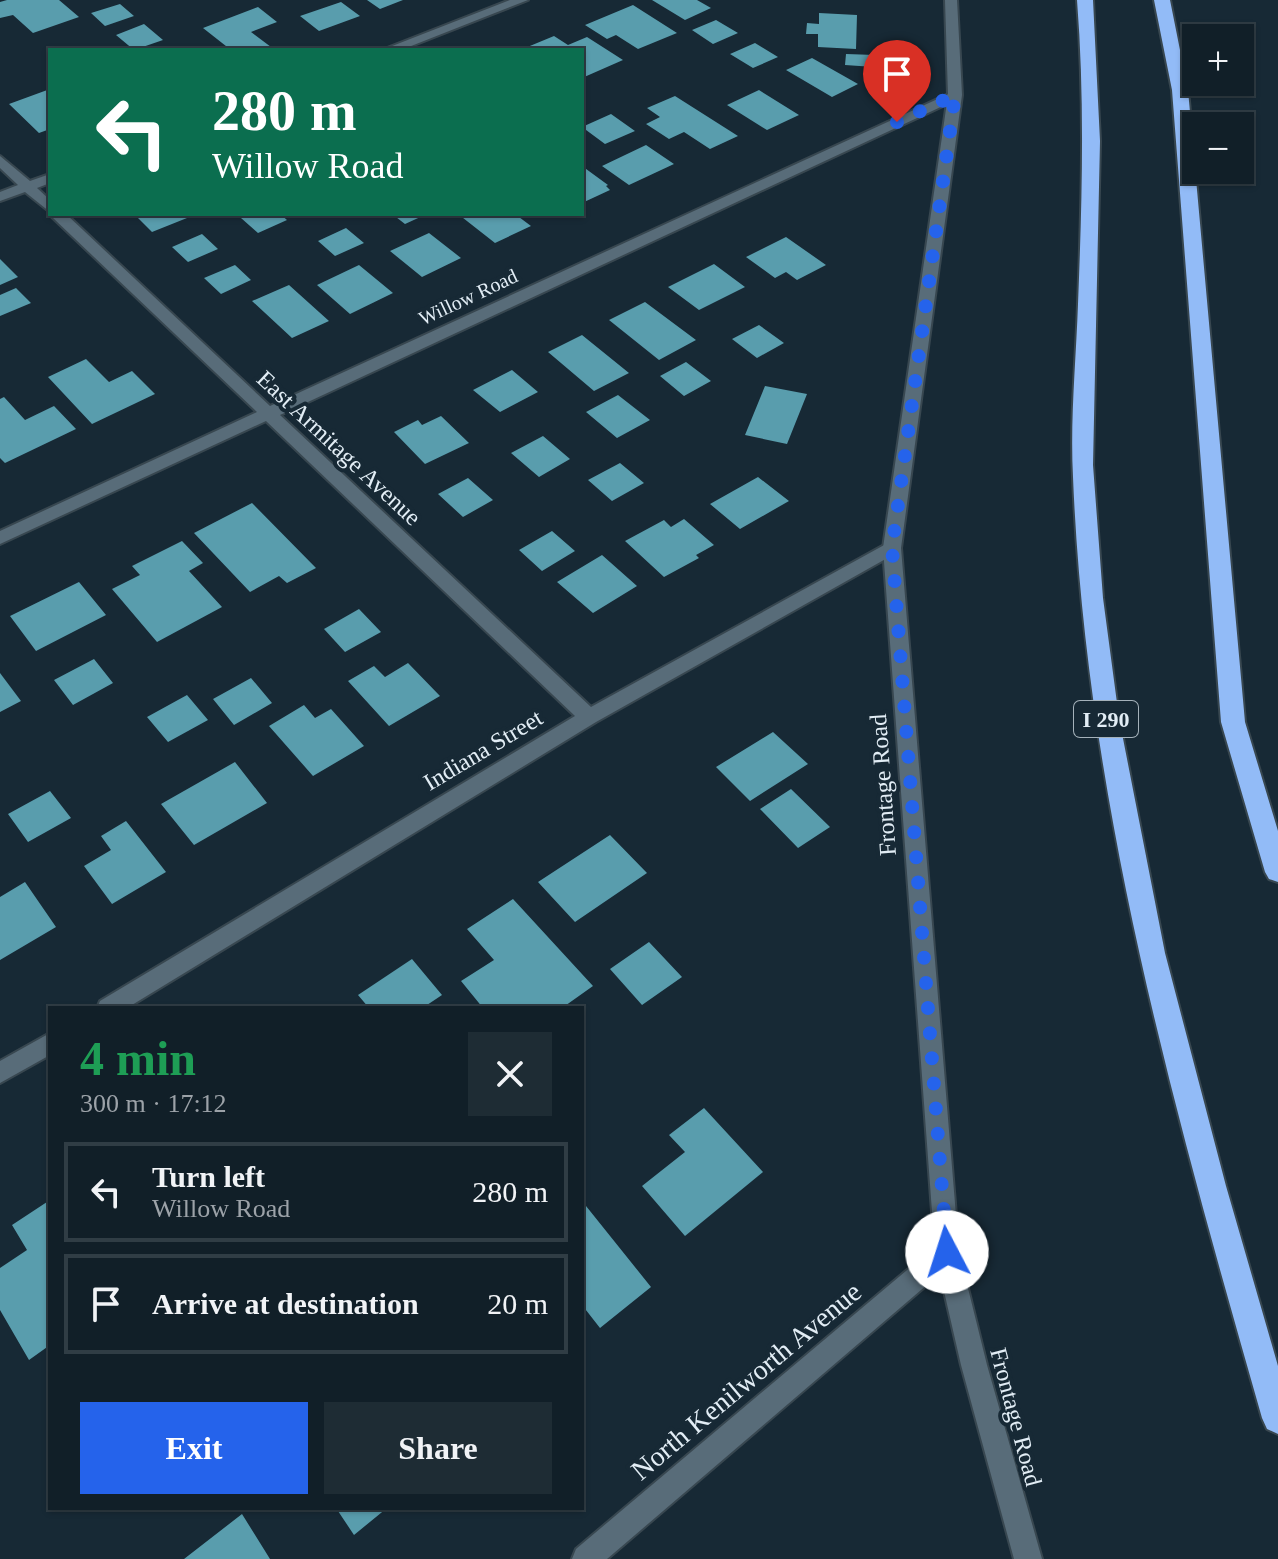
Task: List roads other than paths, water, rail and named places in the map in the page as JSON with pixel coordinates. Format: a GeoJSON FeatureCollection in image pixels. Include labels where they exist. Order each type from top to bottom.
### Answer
{"type":"FeatureCollection","features":[{"type":"Feature","properties":{"kind":"highway","name":"I 290"},"geometry":{"type":"LineString","coordinates":[[1085,0],[1092,70],[1083,476],[1102,697],[1142,919],[1199,1150],[1278,1418]]}},
{"type":"Feature","properties":{"kind":"highway"},"geometry":{"type":"LineString","coordinates":[[1162,0],[1180,90],[1233,722],[1278,872]]}},
{"type":"Feature","properties":{"kind":"street"},"geometry":{"type":"LineString","coordinates":[[394,48],[522,0]]}},
{"type":"Feature","properties":{"kind":"street","name":"Frontage Road"},"geometry":{"type":"LineString","coordinates":[[951,0],[955,95],[892,548],[947,1252],[974,1365],[1028,1559]]}},
{"type":"Feature","properties":{"kind":"street","name":"Willow Road"},"geometry":{"type":"LineString","coordinates":[[0,538],[955,95]]}},
{"type":"Feature","properties":{"kind":"street"},"geometry":{"type":"LineString","coordinates":[[0,160],[48,206]]}},
{"type":"Feature","properties":{"kind":"street"},"geometry":{"type":"LineString","coordinates":[[0,197],[48,179]]}},
{"type":"Feature","properties":{"kind":"street","name":"East Armitage Avenue"},"geometry":{"type":"LineString","coordinates":[[59,216],[589,717]]}},
{"type":"Feature","properties":{"kind":"street","name":"Indiana Street"},"geometry":{"type":"LineString","coordinates":[[111,1006],[589,717],[892,548]]}},
{"type":"Feature","properties":{"kind":"street"},"geometry":{"type":"LineString","coordinates":[[0,1073],[48,1044]]}},
{"type":"Feature","properties":{"kind":"street","name":"North Kenilworth Avenue"},"geometry":{"type":"LineString","coordinates":[[586,1559],[947,1252]]}}]}
